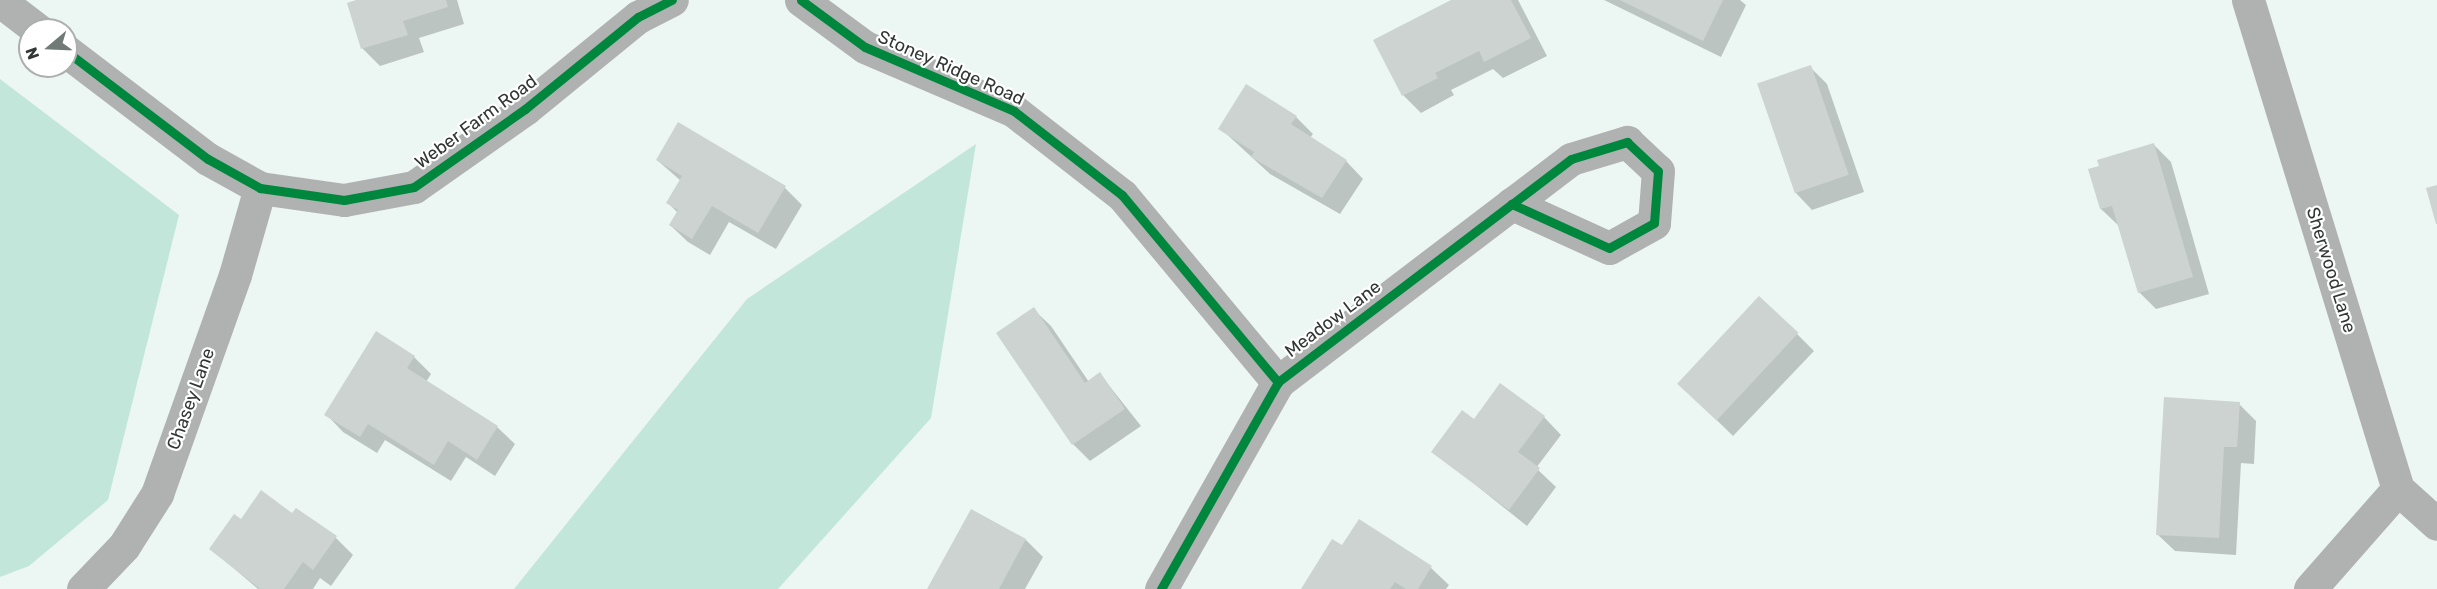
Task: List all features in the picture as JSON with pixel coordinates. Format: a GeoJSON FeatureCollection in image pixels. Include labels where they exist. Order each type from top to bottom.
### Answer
{"type":"FeatureCollection","features":[{"type":"Feature","properties":{"kind":"street","name":"Weber Farm Road"},"geometry":{"type":"LineString","coordinates":[[78,60],[208,159],[260,189],[344,200],[414,187],[525,109],[638,17],[672,0]]}},
{"type":"Feature","properties":{"kind":"street","name":"Stoney Ridge Road"},"geometry":{"type":"LineString","coordinates":[[801,0],[865,47],[1014,111],[1122,195],[1278,382]]}},
{"type":"Feature","properties":{"kind":"street","name":"Sherwood Lane"},"geometry":{"type":"LineString","coordinates":[[2248,0],[2398,489]]}},
{"type":"Feature","properties":{"kind":"street"},"geometry":{"type":"LineString","coordinates":[[0,1],[22,18]]}},
{"type":"Feature","properties":{"kind":"street","name":"Chasey Lane"},"geometry":{"type":"LineString","coordinates":[[83,589],[124,546],[157,494],[235,275],[260,189]]}},
{"type":"Feature","properties":{"kind":"street","name":"Meadow Lane"},"geometry":{"type":"LineString","coordinates":[[1161,589],[1278,382],[1512,204]]}},
{"type":"Feature","properties":{"kind":"street"},"geometry":{"type":"LineString","coordinates":[[2310,589],[2398,489],[2437,524]]}},
{"type":"Feature","properties":{"kind":"green space"},"geometry":{"type":"Polygon","coordinates":[[[0,79],[179,215],[108,500],[29,566],[0,577],[0,79]]]}},
{"type":"Feature","properties":{"kind":"green space"},"geometry":{"type":"Polygon","coordinates":[[[976,144],[931,418],[778,589],[514,589],[747,299],[976,144]]]}},
{"type":"Feature","properties":{"kind":"building"},"geometry":{"type":"Polygon","coordinates":[[[356,0],[446,0],[448,7],[403,21],[408,35],[361,49],[347,3],[356,0]]]}},
{"type":"Feature","properties":{"kind":"building"},"geometry":{"type":"Polygon","coordinates":[[[1451,0],[1511,0],[1531,38],[1484,62],[1479,51],[1435,73],[1438,78],[1402,96],[1373,40],[1451,0]]]}},
{"type":"Feature","properties":{"kind":"building"},"geometry":{"type":"Polygon","coordinates":[[[1620,0],[1723,0],[1703,41],[1620,0]]]}},
{"type":"Feature","properties":{"kind":"building"},"geometry":{"type":"Polygon","coordinates":[[[1811,65],[1849,175],[1795,193],[1757,84],[1811,65]]]}},
{"type":"Feature","properties":{"kind":"building"},"geometry":{"type":"Polygon","coordinates":[[[1246,84],[1297,116],[1291,124],[1347,160],[1322,198],[1251,157],[1254,152],[1218,129],[1246,84]]]}},
{"type":"Feature","properties":{"kind":"building"},"geometry":{"type":"Polygon","coordinates":[[[678,122],[786,186],[758,233],[712,206],[692,239],[669,225],[678,210],[666,203],[682,176],[656,160],[678,122]]]}},
{"type":"Feature","properties":{"kind":"building"},"geometry":{"type":"Polygon","coordinates":[[[2154,143],[2193,277],[2138,293],[2112,206],[2100,209],[2088,169],[2099,166],[2097,160],[2154,143]]]}},
{"type":"Feature","properties":{"kind":"building"},"geometry":{"type":"Polygon","coordinates":[[[2437,185],[2437,224],[2436,224],[2426,188],[2437,185]]]}},
{"type":"Feature","properties":{"kind":"building"},"geometry":{"type":"Polygon","coordinates":[[[1759,296],[1798,333],[1717,421],[1677,384],[1759,296]]]}},
{"type":"Feature","properties":{"kind":"building"},"geometry":{"type":"Polygon","coordinates":[[[1034,307],[1085,383],[1100,372],[1125,409],[1072,445],[996,333],[1034,307]]]}},
{"type":"Feature","properties":{"kind":"building"},"geometry":{"type":"Polygon","coordinates":[[[376,331],[415,356],[407,368],[498,426],[477,460],[448,441],[434,465],[368,424],[360,437],[324,415],[376,331]]]}},
{"type":"Feature","properties":{"kind":"building"},"geometry":{"type":"Polygon","coordinates":[[[1500,383],[1545,416],[1518,452],[1540,468],[1509,510],[1431,452],[1462,410],[1474,419],[1500,383]]]}},
{"type":"Feature","properties":{"kind":"building"},"geometry":{"type":"Polygon","coordinates":[[[2164,397],[2240,402],[2237,447],[2224,447],[2219,538],[2156,535],[2164,397]]]}},
{"type":"Feature","properties":{"kind":"building"},"geometry":{"type":"Polygon","coordinates":[[[261,490],[292,513],[296,508],[337,536],[313,570],[303,562],[284,589],[260,589],[209,549],[234,514],[241,519],[261,490]]]}},
{"type":"Feature","properties":{"kind":"building"},"geometry":{"type":"Polygon","coordinates":[[[971,509],[1026,539],[999,589],[927,589],[971,509]]]}},
{"type":"Feature","properties":{"kind":"building"},"geometry":{"type":"Polygon","coordinates":[[[1359,519],[1432,566],[1418,589],[1406,589],[1395,582],[1390,589],[1301,589],[1332,539],[1342,545],[1359,519]]]}},
{"type":"Feature","properties":{"kind":"cycle path"},"geometry":{"type":"LineString","coordinates":[[78,60],[208,159],[260,188],[344,200],[414,187],[525,109],[638,17],[672,0]]}},
{"type":"Feature","properties":{"kind":"cycle path"},"geometry":{"type":"LineString","coordinates":[[801,0],[865,47],[1014,111],[1122,195],[1278,382]]}},
{"type":"Feature","properties":{"kind":"cycle path"},"geometry":{"type":"LineString","coordinates":[[1161,589],[1278,382],[1571,159],[1627,142],[1658,171],[1654,223],[1609,248],[1512,204]]}}]}
